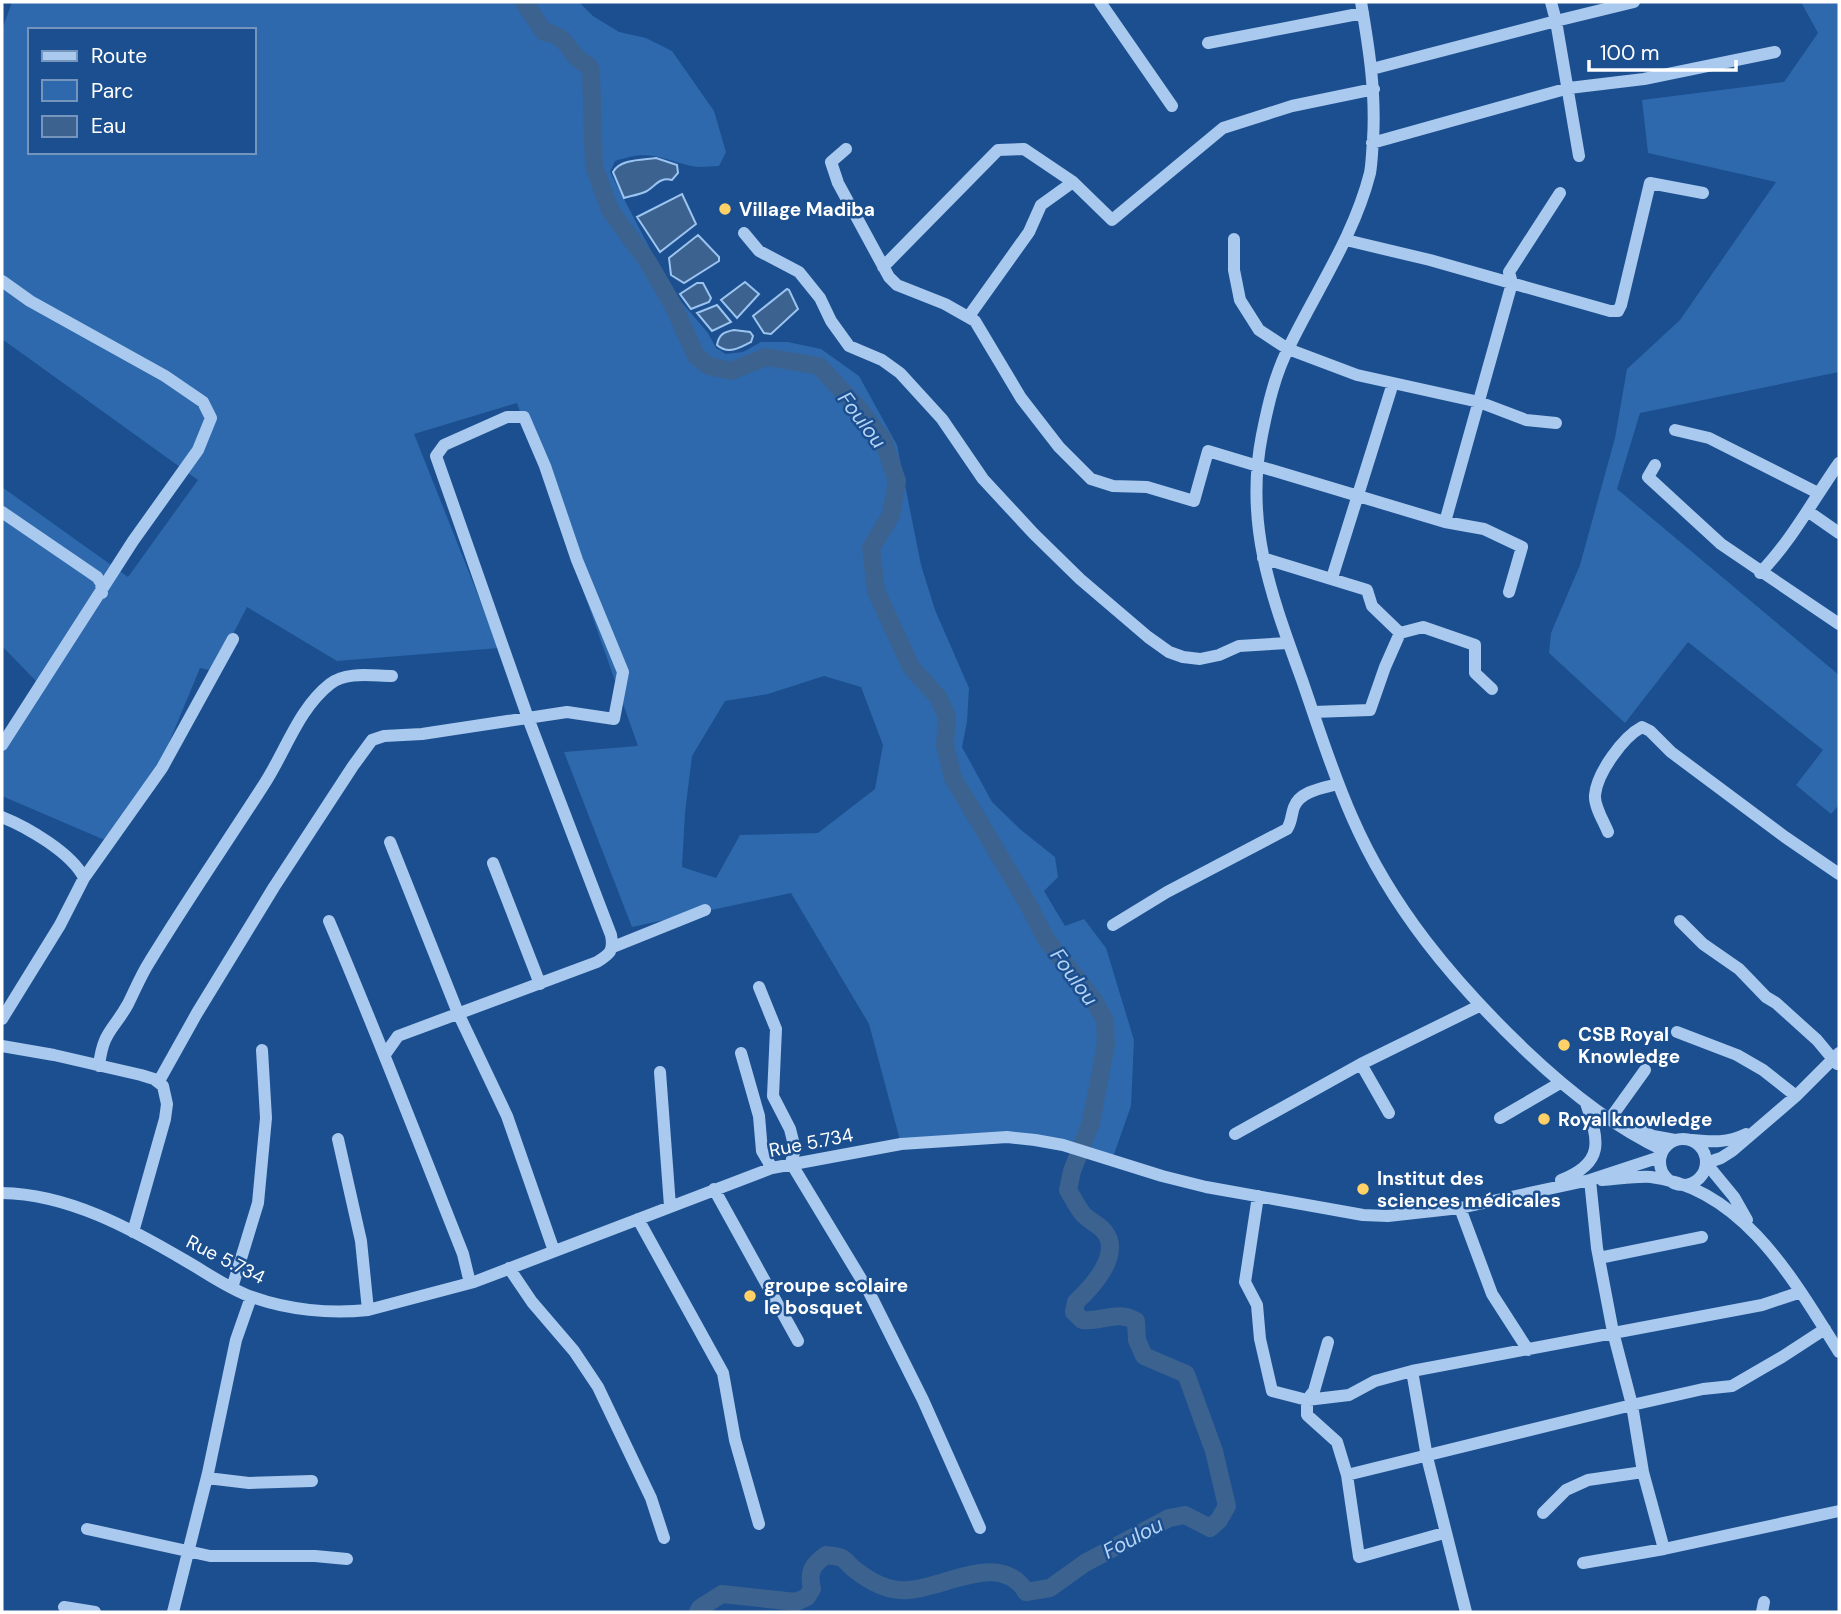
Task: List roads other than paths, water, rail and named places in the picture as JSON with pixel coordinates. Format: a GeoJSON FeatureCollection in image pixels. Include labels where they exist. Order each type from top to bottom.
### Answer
{"type":"FeatureCollection","features":[{"type":"Feature","properties":{"kind":"street"},"geometry":{"type":"LineString","coordinates":[[1100,2],[1172,106]]}},
{"type":"Feature","properties":{"kind":"street"},"geometry":{"type":"LineString","coordinates":[[1551,2],[1569,88],[1579,156]]}},
{"type":"Feature","properties":{"kind":"street"},"geometry":{"type":"LineString","coordinates":[[1372,69],[1634,2]]}},
{"type":"Feature","properties":{"kind":"street"},"geometry":{"type":"LineString","coordinates":[[1208,43],[1362,7],[1374,89],[1370,171],[1346,240],[1287,349],[1273,390],[1261,438],[1257,529],[1271,592],[1353,821],[1393,894],[1428,946],[1479,1006],[1560,1083],[1661,1153]]}},
{"type":"Feature","properties":{"kind":"street"},"geometry":{"type":"LineString","coordinates":[[1372,143],[1569,88],[1644,79],[1775,52]]}},
{"type":"Feature","properties":{"kind":"street"},"geometry":{"type":"LineString","coordinates":[[883,267],[998,150],[1024,149],[1073,182],[1112,219],[1223,128],[1292,106],[1374,89]]}},
{"type":"Feature","properties":{"kind":"street"},"geometry":{"type":"LineString","coordinates":[[846,149],[831,162],[832,169],[883,267],[897,285],[975,321],[1021,398],[1059,447],[1091,479],[1120,487],[1147,487],[1194,500],[1208,451],[1445,522],[1483,529],[1522,547],[1508,592]]}},
{"type":"Feature","properties":{"kind":"street"},"geometry":{"type":"LineString","coordinates":[[969,316],[1029,232],[1041,205],[1073,182]]}},
{"type":"Feature","properties":{"kind":"street"},"geometry":{"type":"LineString","coordinates":[[1346,240],[1610,311],[1618,310],[1650,183],[1703,193]]}},
{"type":"Feature","properties":{"kind":"street"},"geometry":{"type":"LineString","coordinates":[[1445,522],[1511,283],[1509,272],[1560,193]]}},
{"type":"Feature","properties":{"kind":"street"},"geometry":{"type":"LineString","coordinates":[[744,233],[759,251],[799,272],[820,298],[831,321],[849,346],[883,360],[900,373],[942,419],[983,479],[1034,534],[1080,579],[1149,637],[1169,652],[1200,659],[1219,655],[1239,646],[1288,643]]}},
{"type":"Feature","properties":{"kind":"street"},"geometry":{"type":"LineString","coordinates":[[1234,239],[1234,270],[1240,300],[1259,330],[1287,349],[1357,375],[1479,401],[1526,419],[1556,423]]}},
{"type":"Feature","properties":{"kind":"street"},"geometry":{"type":"LineString","coordinates":[[2,281],[30,301],[165,376],[203,402],[211,418],[198,450],[133,541],[102,593],[7,725],[2,745]]}},
{"type":"Feature","properties":{"kind":"street"},"geometry":{"type":"LineString","coordinates":[[1332,578],[1393,383]]}},
{"type":"Feature","properties":{"kind":"street"},"geometry":{"type":"LineString","coordinates":[[159,1081],[274,887],[372,740],[384,736],[422,734],[528,718],[567,712],[614,719],[623,672],[577,560],[545,466],[524,417],[507,417],[444,445],[436,456],[528,718],[614,947]]}},
{"type":"Feature","properties":{"kind":"street"},"geometry":{"type":"LineString","coordinates":[[1675,430],[1709,438],[1818,493]]}},
{"type":"Feature","properties":{"kind":"street"},"geometry":{"type":"LineString","coordinates":[[1760,573],[1808,512],[1839,463]]}},
{"type":"Feature","properties":{"kind":"street"},"geometry":{"type":"LineString","coordinates":[[1655,465],[1648,477],[1721,544],[1760,573],[1839,624]]}},
{"type":"Feature","properties":{"kind":"street"},"geometry":{"type":"LineString","coordinates":[[2,512],[97,577],[102,593]]}},
{"type":"Feature","properties":{"kind":"street"},"geometry":{"type":"LineString","coordinates":[[1808,512],[1839,533]]}},
{"type":"Feature","properties":{"kind":"street"},"geometry":{"type":"LineString","coordinates":[[1264,558],[1367,590],[1372,606],[1400,633]]}},
{"type":"Feature","properties":{"kind":"street"},"geometry":{"type":"LineString","coordinates":[[1400,633],[1423,627],[1475,645],[1475,673],[1492,689]]}},
{"type":"Feature","properties":{"kind":"street"},"geometry":{"type":"LineString","coordinates":[[1313,712],[1370,710],[1400,633]]}},
{"type":"Feature","properties":{"kind":"street"},"geometry":{"type":"LineString","coordinates":[[2,1019],[60,925],[84,878],[162,768],[233,639]]}},
{"type":"Feature","properties":{"kind":"street"},"geometry":{"type":"LineString","coordinates":[[99,1066],[104,1039],[110,1028],[127,1005],[148,963],[265,783],[302,716],[331,682],[344,677],[392,676]]}},
{"type":"Feature","properties":{"kind":"street"},"geometry":{"type":"LineString","coordinates":[[1608,832],[1596,801],[1597,788],[1624,741],[1642,727],[1650,730],[1671,752],[1839,874]]}},
{"type":"Feature","properties":{"kind":"street"},"geometry":{"type":"LineString","coordinates":[[1113,925],[1167,892],[1287,829],[1292,821],[1293,808],[1299,800],[1308,793],[1338,784]]}},
{"type":"Feature","properties":{"kind":"street"},"geometry":{"type":"LineString","coordinates":[[2,817],[66,855],[84,878]]}},
{"type":"Feature","properties":{"kind":"street"},"geometry":{"type":"LineString","coordinates":[[390,842],[458,1013],[507,1116],[554,1251]]}},
{"type":"Feature","properties":{"kind":"street"},"geometry":{"type":"LineString","coordinates":[[493,863],[540,984]]}},
{"type":"Feature","properties":{"kind":"street"},"geometry":{"type":"LineString","coordinates":[[386,1053],[398,1036],[597,962],[610,954],[614,947],[705,910]]}},
{"type":"Feature","properties":{"kind":"street"},"geometry":{"type":"LineString","coordinates":[[329,921],[386,1053],[396,1085],[453,1225],[470,1283]]}},
{"type":"Feature","properties":{"kind":"street"},"geometry":{"type":"LineString","coordinates":[[1680,921],[1703,944],[1739,969],[1766,997],[1837,1059],[1759,1128],[1721,1158],[1706,1163]]}},
{"type":"Feature","properties":{"kind":"street"},"geometry":{"type":"LineString","coordinates":[[759,987],[776,1029],[773,1096],[790,1129],[795,1149],[791,1163],[869,1292],[923,1400],[980,1528]]}},
{"type":"Feature","properties":{"kind":"street"},"geometry":{"type":"LineString","coordinates":[[1235,1134],[1361,1064],[1479,1006]]}},
{"type":"Feature","properties":{"kind":"street"},"geometry":{"type":"LineString","coordinates":[[1677,1032],[1737,1055],[1763,1070],[1796,1096]]}},
{"type":"Feature","properties":{"kind":"street"},"geometry":{"type":"LineString","coordinates":[[2,1046],[159,1081],[165,1091],[165,1119],[133,1232]]}},
{"type":"Feature","properties":{"kind":"street"},"geometry":{"type":"LineString","coordinates":[[232,1288],[258,1203],[266,1118],[261,1050]]}},
{"type":"Feature","properties":{"kind":"street"},"geometry":{"type":"LineString","coordinates":[[741,1053],[759,1116],[762,1151],[772,1168]]}},
{"type":"Feature","properties":{"kind":"street"},"geometry":{"type":"LineString","coordinates":[[1361,1064],[1389,1113]]}},
{"type":"Feature","properties":{"kind":"street"},"geometry":{"type":"LineString","coordinates":[[1612,1116],[1644,1070]]}},
{"type":"Feature","properties":{"kind":"street"},"geometry":{"type":"LineString","coordinates":[[660,1072],[670,1206]]}},
{"type":"Feature","properties":{"kind":"street"},"geometry":{"type":"LineString","coordinates":[[1500,1118],[1560,1083]]}},
{"type":"Feature","properties":{"kind":"street"},"geometry":{"type":"LineString","coordinates":[[1590,1105],[1653,1136],[1681,1140],[1734,1140],[1759,1128]]}},
{"type":"Feature","properties":{"kind":"street"},"geometry":{"type":"LineString","coordinates":[[1517,1195],[1578,1174],[1589,1164],[1597,1151],[1590,1105]]}},
{"type":"Feature","properties":{"kind":"street","name":"Rue 5.734"},"geometry":{"type":"LineString","coordinates":[[2,1193],[17,1193],[71,1204],[133,1232],[251,1297],[313,1311],[368,1310],[470,1283],[772,1168],[901,1144],[1007,1137],[1063,1145],[1173,1179],[1363,1215],[1388,1216],[1460,1208],[1590,1180],[1661,1153]]}},
{"type":"Feature","properties":{"kind":"street"},"geometry":{"type":"LineString","coordinates":[[338,1139],[360,1241],[368,1310]]}},
{"type":"Feature","properties":{"kind":"street"},"geometry":{"type":"LineString","coordinates":[[1661,1153],[1681,1140]]}},
{"type":"Feature","properties":{"kind":"street"},"geometry":{"type":"LineString","coordinates":[[1681,1140],[1701,1148],[1706,1163],[1734,1197],[1753,1231],[1801,1292],[1839,1352]]}},
{"type":"Feature","properties":{"kind":"street"},"geometry":{"type":"LineString","coordinates":[[1661,1153],[1661,1170],[1669,1181],[1675,1184],[1696,1181],[1705,1170],[1706,1163]]}},
{"type":"Feature","properties":{"kind":"street"},"geometry":{"type":"LineString","coordinates":[[1664,1549],[1643,1472],[1632,1405],[1613,1332],[1599,1258],[1590,1180],[1651,1177],[1675,1184],[1703,1193],[1728,1208],[1753,1231]]}},
{"type":"Feature","properties":{"kind":"street"},"geometry":{"type":"LineString","coordinates":[[714,1189],[798,1341]]}},
{"type":"Feature","properties":{"kind":"street"},"geometry":{"type":"LineString","coordinates":[[1258,1196],[1245,1282],[1257,1306],[1260,1339],[1272,1391],[1307,1400],[1349,1395],[1375,1381],[1412,1371],[1762,1305],[1801,1292]]}},
{"type":"Feature","properties":{"kind":"street"},"geometry":{"type":"LineString","coordinates":[[1460,1208],[1492,1294],[1528,1350]]}},
{"type":"Feature","properties":{"kind":"street"},"geometry":{"type":"LineString","coordinates":[[638,1219],[723,1373],[735,1440],[759,1524]]}},
{"type":"Feature","properties":{"kind":"street"},"geometry":{"type":"LineString","coordinates":[[1599,1258],[1702,1237]]}},
{"type":"Feature","properties":{"kind":"street"},"geometry":{"type":"LineString","coordinates":[[509,1268],[532,1302],[574,1350],[598,1387],[651,1498],[664,1538]]}},
{"type":"Feature","properties":{"kind":"street"},"geometry":{"type":"LineString","coordinates":[[173,1612],[207,1478],[236,1340],[251,1297]]}},
{"type":"Feature","properties":{"kind":"street"},"geometry":{"type":"LineString","coordinates":[[1347,1475],[1632,1405],[1703,1389],[1732,1386],[1825,1329]]}},
{"type":"Feature","properties":{"kind":"street"},"geometry":{"type":"LineString","coordinates":[[1328,1342],[1314,1391],[1307,1400],[1307,1415],[1337,1442],[1347,1475],[1359,1557],[1444,1533]]}},
{"type":"Feature","properties":{"kind":"street"},"geometry":{"type":"LineString","coordinates":[[1412,1371],[1444,1533],[1466,1612]]}},
{"type":"Feature","properties":{"kind":"street"},"geometry":{"type":"LineString","coordinates":[[1543,1513],[1566,1490],[1588,1480],[1643,1472]]}},
{"type":"Feature","properties":{"kind":"street"},"geometry":{"type":"LineString","coordinates":[[207,1478],[249,1483],[312,1481]]}},
{"type":"Feature","properties":{"kind":"street"},"geometry":{"type":"LineString","coordinates":[[1583,1563],[1664,1549],[1839,1511]]}},
{"type":"Feature","properties":{"kind":"street"},"geometry":{"type":"LineString","coordinates":[[87,1529],[188,1552],[228,1557],[315,1556],[347,1559]]}},
{"type":"Feature","properties":{"kind":"street"},"geometry":{"type":"LineString","coordinates":[[64,1607],[94,1612]]}},
{"type":"Feature","properties":{"kind":"water"},"geometry":{"type":"Polygon","coordinates":[[[656,158],[677,165],[678,173],[672,180],[661,181],[647,191],[624,198],[613,172],[616,168],[632,161],[656,158]]]}},
{"type":"Feature","properties":{"kind":"water"},"geometry":{"type":"Polygon","coordinates":[[[682,194],[696,224],[660,252],[637,217],[682,194]]]}},
{"type":"Feature","properties":{"kind":"water"},"geometry":{"type":"Polygon","coordinates":[[[698,235],[719,257],[719,261],[684,283],[671,275],[669,258],[698,235]]]}},
{"type":"Feature","properties":{"kind":"water"},"geometry":{"type":"Polygon","coordinates":[[[745,282],[759,294],[737,318],[721,300],[745,282]]]}},
{"type":"Feature","properties":{"kind":"water"},"geometry":{"type":"Polygon","coordinates":[[[697,283],[703,283],[711,298],[709,302],[691,309],[680,294],[697,283]]]}},
{"type":"Feature","properties":{"kind":"water"},"geometry":{"type":"Polygon","coordinates":[[[787,289],[798,309],[771,334],[764,333],[753,316],[787,289]]]}},
{"type":"Feature","properties":{"kind":"water"},"geometry":{"type":"Polygon","coordinates":[[[717,305],[731,322],[712,331],[697,313],[717,305]]]}},
{"type":"Feature","properties":{"kind":"water"},"geometry":{"type":"Polygon","coordinates":[[[734,330],[750,332],[753,336],[751,342],[730,350],[717,345],[722,334],[734,330]]]}},
{"type":"Feature","properties":{"kind":"waterway","name":"Foulou"},"geometry":{"type":"LineString","coordinates":[[524,2],[544,32],[565,42],[577,57],[589,66],[594,166],[610,210],[648,262],[674,307],[696,356],[709,366],[731,371],[766,357],[819,366],[860,410],[883,440],[897,481],[891,515],[871,548],[876,591],[911,667],[938,697],[947,716],[945,745],[953,778],[1046,939],[1095,1002],[1105,1020],[1106,1044],[1091,1123],[1072,1171],[1068,1190],[1083,1214],[1104,1231],[1110,1250],[1103,1270],[1076,1302],[1074,1312],[1082,1320],[1122,1316],[1136,1321],[1137,1340],[1144,1356],[1186,1374],[1214,1451],[1227,1506],[1219,1520],[1210,1528],[1185,1515],[1169,1518],[1085,1563],[1050,1588],[1026,1592],[1015,1580],[1002,1574],[987,1572],[923,1588],[893,1589],[866,1578],[842,1558],[826,1555],[812,1569],[812,1589],[807,1597],[796,1602],[722,1594],[698,1612]]}},
{"type":"Feature","properties":{"kind":"place","name":"Village Madiba"},"geometry":{"type":"Point","coordinates":[725,209]}},
{"type":"Feature","properties":{"kind":"place","name":"CSB Royal Knowledge"},"geometry":{"type":"Point","coordinates":[1564,1045]}},
{"type":"Feature","properties":{"kind":"place","name":"Royal knowledge"},"geometry":{"type":"Point","coordinates":[1544,1119]}},
{"type":"Feature","properties":{"kind":"place","name":"Institut des sciences médicales"},"geometry":{"type":"Point","coordinates":[1363,1189]}},
{"type":"Feature","properties":{"kind":"place","name":"groupe scolaire le bosquet"},"geometry":{"type":"Point","coordinates":[750,1296]}}]}
